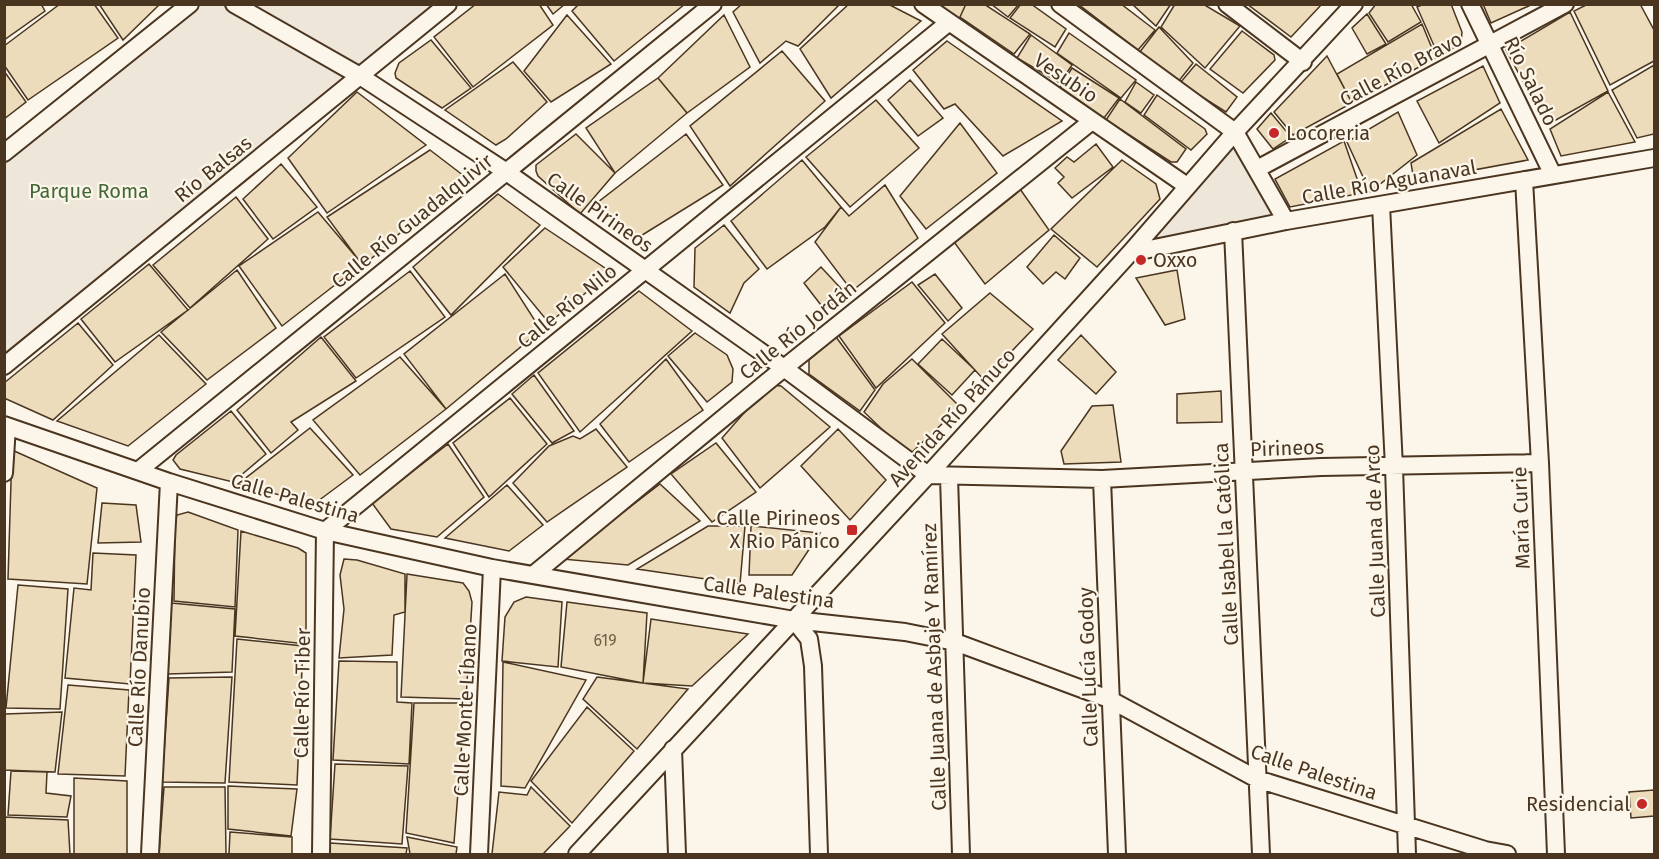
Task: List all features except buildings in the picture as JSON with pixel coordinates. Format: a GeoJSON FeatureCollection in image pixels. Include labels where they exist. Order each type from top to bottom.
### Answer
{"type":"FeatureCollection","features":[{"type":"Feature","properties":{"kind":"street"},"geometry":{"type":"LineString","coordinates":[[4,153],[190,4]]}},
{"type":"Feature","properties":{"kind":"street","name":"Calle Pirineos"},"geometry":{"type":"LineString","coordinates":[[234,4],[360,76],[505,171],[784,368],[928,475]]}},
{"type":"Feature","properties":{"kind":"street","name":"Río Balsas"},"geometry":{"type":"LineString","coordinates":[[4,366],[448,4]]}},
{"type":"Feature","properties":{"kind":"street","name":"Calle Río Guadalquivir"},"geometry":{"type":"LineString","coordinates":[[138,471],[713,4]]}},
{"type":"Feature","properties":{"kind":"street","name":"Vesubio"},"geometry":{"type":"LineString","coordinates":[[923,4],[1186,186]]}},
{"type":"Feature","properties":{"kind":"street"},"geometry":{"type":"LineString","coordinates":[[1060,4],[1235,132],[1286,221]]}},
{"type":"Feature","properties":{"kind":"street"},"geometry":{"type":"LineString","coordinates":[[1227,4],[1303,62]]}},
{"type":"Feature","properties":{"kind":"street","name":"Avenida Río Pánuco"},"geometry":{"type":"LineString","coordinates":[[577,855],[928,475],[1130,252],[1186,186],[1303,62],[1354,4]]}},
{"type":"Feature","properties":{"kind":"street","name":"Río Salado"},"geometry":{"type":"LineString","coordinates":[[1470,4],[1553,175]]}},
{"type":"Feature","properties":{"kind":"street","name":"Calle Río Bravo"},"geometry":{"type":"LineString","coordinates":[[1257,169],[1565,4]]}},
{"type":"Feature","properties":{"kind":"street","name":"Calle Río Nilo"},"geometry":{"type":"LineString","coordinates":[[325,531],[948,23]]}},
{"type":"Feature","properties":{"kind":"street","name":"Calle Río Jordán"},"geometry":{"type":"LineString","coordinates":[[533,575],[784,368],[1092,121]]}},
{"type":"Feature","properties":{"kind":"street","name":"Calle Río Aguanaval"},"geometry":{"type":"LineString","coordinates":[[1130,252],[1286,221],[1654,158]]}},
{"type":"Feature","properties":{"kind":"street","name":"María Curie"},"geometry":{"type":"LineString","coordinates":[[1524,180],[1540,463],[1556,855]]}},
{"type":"Feature","properties":{"kind":"street","name":"Calle Juana de Arco"},"geometry":{"type":"LineString","coordinates":[[1381,205],[1394,467],[1407,855]]}},
{"type":"Feature","properties":{"kind":"street","name":"Calle Isabel la Católica"},"geometry":{"type":"LineString","coordinates":[[1233,231],[1261,855]]}},
{"type":"Feature","properties":{"kind":"street"},"geometry":{"type":"LineString","coordinates":[[4,474],[6,425]]}},
{"type":"Feature","properties":{"kind":"street","name":"Calle Palestina"},"geometry":{"type":"LineString","coordinates":[[6,425],[169,482],[325,531],[492,568],[794,620],[905,632],[955,642],[1109,699],[1257,779],[1507,855]]}},
{"type":"Feature","properties":{"kind":"street","name":"Pirineos"},"geometry":{"type":"LineString","coordinates":[[928,475],[1102,479],[1244,470],[1540,463]]}},
{"type":"Feature","properties":{"kind":"street","name":"Calle Juana de Asbaje Y Ramírez"},"geometry":{"type":"LineString","coordinates":[[949,477],[961,855]]}},
{"type":"Feature","properties":{"kind":"street","name":"Calle Lucía Godoy"},"geometry":{"type":"LineString","coordinates":[[1102,479],[1117,855]]}},
{"type":"Feature","properties":{"kind":"street","name":"Calle Río Danubio"},"geometry":{"type":"LineString","coordinates":[[150,855],[169,482]]}},
{"type":"Feature","properties":{"kind":"street","name":"Calle Río Tiber"},"geometry":{"type":"LineString","coordinates":[[321,855],[325,531]]}},
{"type":"Feature","properties":{"kind":"street","name":"Calle Monte Líbano"},"geometry":{"type":"LineString","coordinates":[[479,855],[492,568]]}},
{"type":"Feature","properties":{"kind":"street"},"geometry":{"type":"LineString","coordinates":[[794,620],[809,639],[813,666],[819,855]]}},
{"type":"Feature","properties":{"kind":"street"},"geometry":{"type":"LineString","coordinates":[[673,749],[677,855]]}},
{"type":"Feature","properties":{"kind":"green space","name":"Parque Roma"},"geometry":{"type":"Polygon","coordinates":[[[190,5],[450,5],[5,366],[4,154],[190,5]]]}},
{"type":"Feature","properties":{"kind":"green space"},"geometry":{"type":"Polygon","coordinates":[[[1235,132],[1286,221],[1130,253],[1235,132]]]}},
{"type":"Feature","properties":{"kind":"place","name":"Locoreria"},"geometry":{"type":"Point","coordinates":[1274,133]}},
{"type":"Feature","properties":{"kind":"place","name":"Oxxo"},"geometry":{"type":"Point","coordinates":[1141,260]}},
{"type":"Feature","properties":{"kind":"place","name":"Calle Pirineos X Rio Pánico"},"geometry":{"type":"Point","coordinates":[852,530]}},
{"type":"Feature","properties":{"kind":"place","name":"Residencial"},"geometry":{"type":"Point","coordinates":[1642,804]}}]}
